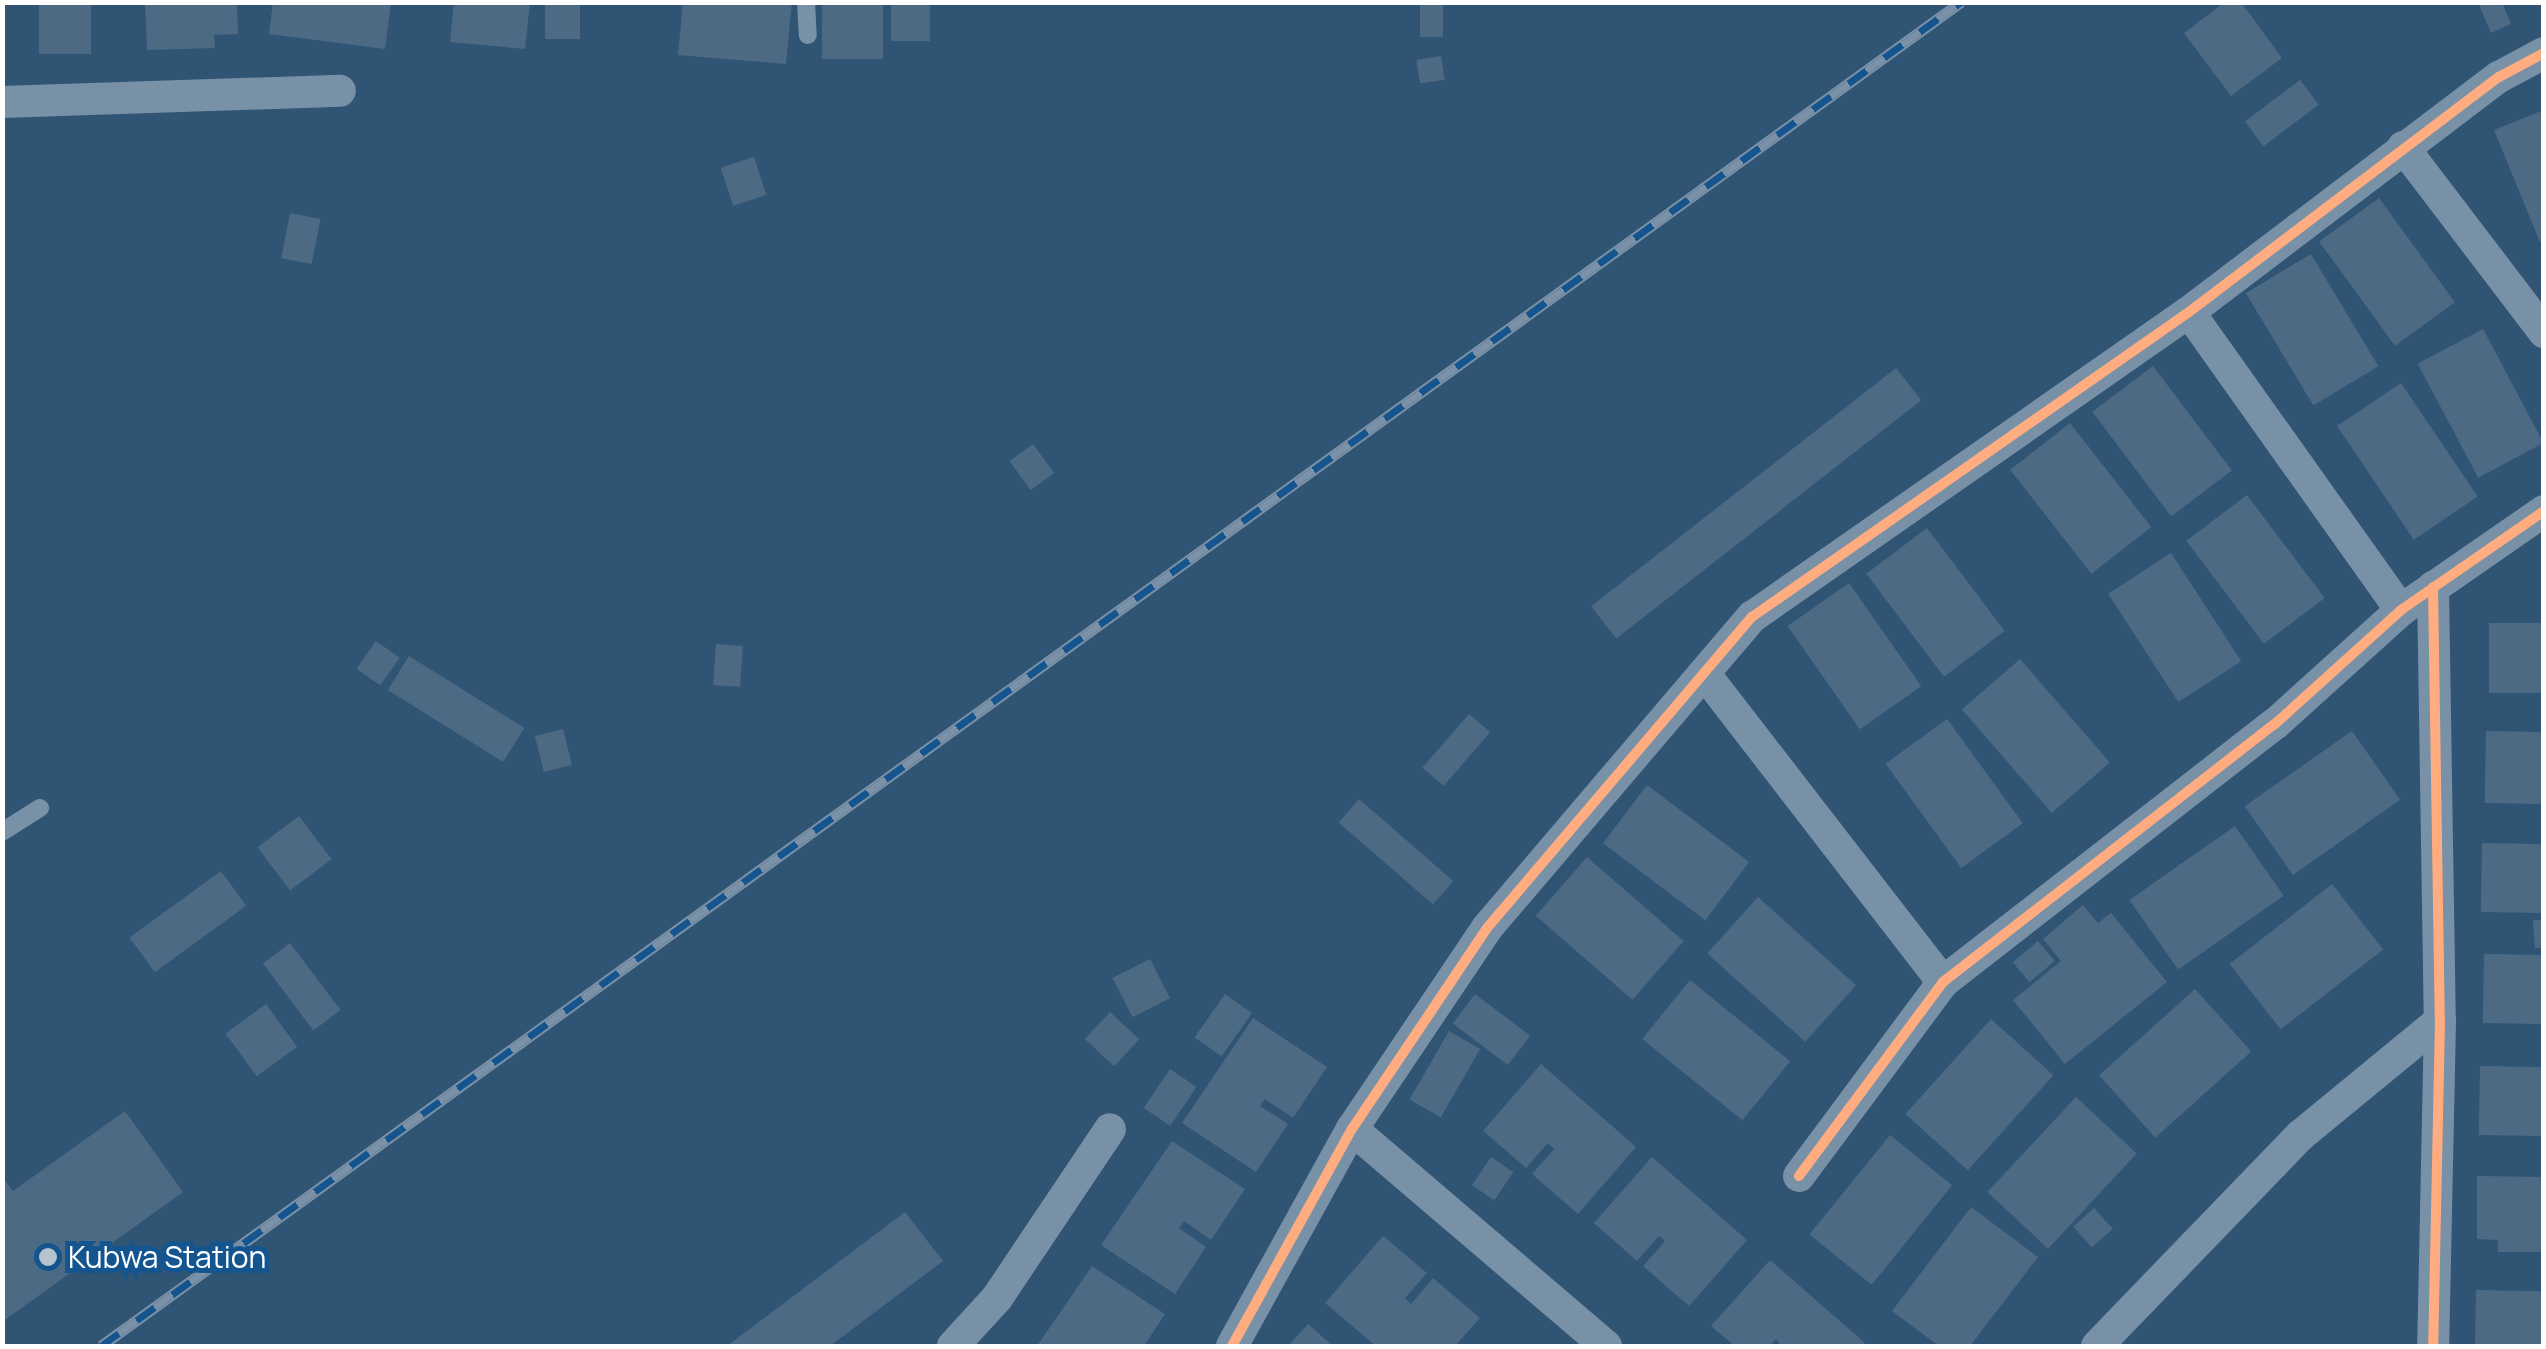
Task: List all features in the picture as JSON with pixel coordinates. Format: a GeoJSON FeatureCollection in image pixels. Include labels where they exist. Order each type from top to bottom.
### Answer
{"type":"FeatureCollection","features":[{"type":"Feature","properties":{"kind":"street"},"geometry":{"type":"LineString","coordinates":[[1232,1346],[1352,1129],[1487,928],[1752,617],[2189,312],[2499,77],[2544,53]]}},
{"type":"Feature","properties":{"kind":"street"},"geometry":{"type":"LineString","coordinates":[[2,102],[340,91]]}},
{"type":"Feature","properties":{"kind":"street"},"geometry":{"type":"LineString","coordinates":[[2403,147],[2544,332]]}},
{"type":"Feature","properties":{"kind":"street"},"geometry":{"type":"LineString","coordinates":[[2189,312],[2401,610]]}},
{"type":"Feature","properties":{"kind":"street"},"geometry":{"type":"LineString","coordinates":[[1799,1176],[1943,982],[2275,724],[2401,610],[2544,511]]}},
{"type":"Feature","properties":{"kind":"street"},"geometry":{"type":"LineString","coordinates":[[2433,587],[2440,1021],[2434,1346]]}},
{"type":"Feature","properties":{"kind":"street"},"geometry":{"type":"LineString","coordinates":[[1704,673],[1943,982]]}},
{"type":"Feature","properties":{"kind":"street"},"geometry":{"type":"LineString","coordinates":[[2097,1346],[2301,1134],[2440,1021]]}},
{"type":"Feature","properties":{"kind":"street"},"geometry":{"type":"LineString","coordinates":[[953,1346],[997,1298],[1110,1129]]}},
{"type":"Feature","properties":{"kind":"street"},"geometry":{"type":"LineString","coordinates":[[1352,1129],[1606,1346]]}},
{"type":"Feature","properties":{"kind":"lane"},"geometry":{"type":"LineString","coordinates":[[806,2],[808,35]]}},
{"type":"Feature","properties":{"kind":"lane"},"geometry":{"type":"LineString","coordinates":[[2,832],[40,808]]}},
{"type":"Feature","properties":{"kind":"building"},"geometry":{"type":"Polygon","coordinates":[[[39,2],[91,2],[91,54],[39,54],[39,2]]]}},
{"type":"Feature","properties":{"kind":"building"},"geometry":{"type":"Polygon","coordinates":[[[145,2],[237,2],[238,34],[214,35],[215,48],[147,50],[145,2]]]}},
{"type":"Feature","properties":{"kind":"building"},"geometry":{"type":"Polygon","coordinates":[[[273,2],[391,2],[385,49],[269,34],[273,2]]]}},
{"type":"Feature","properties":{"kind":"building"},"geometry":{"type":"Polygon","coordinates":[[[454,2],[530,2],[525,49],[450,42],[454,2]]]}},
{"type":"Feature","properties":{"kind":"building"},"geometry":{"type":"Polygon","coordinates":[[[545,2],[580,2],[580,39],[545,39],[545,2]]]}},
{"type":"Feature","properties":{"kind":"building"},"geometry":{"type":"Polygon","coordinates":[[[683,2],[792,2],[786,64],[678,55],[683,2]]]}},
{"type":"Feature","properties":{"kind":"building"},"geometry":{"type":"Polygon","coordinates":[[[822,2],[883,2],[883,59],[822,59],[822,2]]]}},
{"type":"Feature","properties":{"kind":"building"},"geometry":{"type":"Polygon","coordinates":[[[891,2],[930,2],[930,41],[891,41],[891,2]]]}},
{"type":"Feature","properties":{"kind":"building"},"geometry":{"type":"Polygon","coordinates":[[[1420,2],[1443,2],[1443,37],[1420,37],[1420,2]]]}},
{"type":"Feature","properties":{"kind":"building"},"geometry":{"type":"Polygon","coordinates":[[[2225,2],[2241,2],[2282,58],[2231,96],[2184,33],[2225,2]]]}},
{"type":"Feature","properties":{"kind":"building"},"geometry":{"type":"Polygon","coordinates":[[[2478,2],[2502,2],[2511,24],[2491,33],[2478,2]]]}},
{"type":"Feature","properties":{"kind":"building"},"geometry":{"type":"Polygon","coordinates":[[[1441,56],[1445,80],[1420,84],[1416,60],[1441,56]]]}},
{"type":"Feature","properties":{"kind":"building"},"geometry":{"type":"Polygon","coordinates":[[[2300,80],[2319,105],[2264,146],[2245,122],[2300,80]]]}},
{"type":"Feature","properties":{"kind":"building"},"geometry":{"type":"Polygon","coordinates":[[[2544,110],[2544,240],[2540,242],[2494,130],[2544,110]]]}},
{"type":"Feature","properties":{"kind":"building"},"geometry":{"type":"Polygon","coordinates":[[[754,157],[766,195],[733,206],[721,168],[754,157]]]}},
{"type":"Feature","properties":{"kind":"building"},"geometry":{"type":"Polygon","coordinates":[[[2379,198],[2455,302],[2395,346],[2319,241],[2379,198]]]}},
{"type":"Feature","properties":{"kind":"building"},"geometry":{"type":"Polygon","coordinates":[[[290,213],[320,219],[312,264],[281,258],[290,213]]]}},
{"type":"Feature","properties":{"kind":"building"},"geometry":{"type":"Polygon","coordinates":[[[2311,254],[2378,366],[2313,405],[2246,293],[2311,254]]]}},
{"type":"Feature","properties":{"kind":"building"},"geometry":{"type":"Polygon","coordinates":[[[2483,329],[2544,443],[2478,478],[2418,364],[2483,329]]]}},
{"type":"Feature","properties":{"kind":"building"},"geometry":{"type":"Polygon","coordinates":[[[2153,366],[2232,471],[2171,516],[2092,412],[2153,366]]]}},
{"type":"Feature","properties":{"kind":"building"},"geometry":{"type":"Polygon","coordinates":[[[1896,368],[1921,400],[1616,639],[1591,606],[1896,368]]]}},
{"type":"Feature","properties":{"kind":"building"},"geometry":{"type":"Polygon","coordinates":[[[2401,383],[2478,497],[2414,540],[2337,426],[2401,383]]]}},
{"type":"Feature","properties":{"kind":"building"},"geometry":{"type":"Polygon","coordinates":[[[2070,423],[2151,527],[2091,574],[2010,470],[2070,423]]]}},
{"type":"Feature","properties":{"kind":"building"},"geometry":{"type":"Polygon","coordinates":[[[1033,444],[1054,473],[1031,490],[1010,461],[1033,444]]]}},
{"type":"Feature","properties":{"kind":"building"},"geometry":{"type":"Polygon","coordinates":[[[2247,495],[2325,598],[2264,644],[2186,541],[2247,495]]]}},
{"type":"Feature","properties":{"kind":"building"},"geometry":{"type":"Polygon","coordinates":[[[1927,528],[2005,631],[1944,677],[1866,574],[1927,528]]]}},
{"type":"Feature","properties":{"kind":"building"},"geometry":{"type":"Polygon","coordinates":[[[2171,553],[2241,661],[2178,702],[2108,594],[2171,553]]]}},
{"type":"Feature","properties":{"kind":"building"},"geometry":{"type":"Polygon","coordinates":[[[1849,583],[1921,686],[1860,729],[1788,626],[1849,583]]]}},
{"type":"Feature","properties":{"kind":"building"},"geometry":{"type":"Polygon","coordinates":[[[2489,623],[2544,623],[2544,693],[2489,693],[2489,623]]]}},
{"type":"Feature","properties":{"kind":"building"},"geometry":{"type":"Polygon","coordinates":[[[376,641],[400,658],[380,685],[356,669],[376,641]]]}},
{"type":"Feature","properties":{"kind":"building"},"geometry":{"type":"Polygon","coordinates":[[[716,644],[743,646],[740,687],[713,685],[716,644]]]}},
{"type":"Feature","properties":{"kind":"building"},"geometry":{"type":"Polygon","coordinates":[[[409,656],[524,728],[503,762],[388,690],[409,656]]]}},
{"type":"Feature","properties":{"kind":"building"},"geometry":{"type":"Polygon","coordinates":[[[2020,659],[2110,762],[2052,813],[1962,710],[2020,659]]]}},
{"type":"Feature","properties":{"kind":"building"},"geometry":{"type":"Polygon","coordinates":[[[1469,714],[1490,732],[1444,786],[1422,768],[1469,714]]]}},
{"type":"Feature","properties":{"kind":"building"},"geometry":{"type":"Polygon","coordinates":[[[1947,719],[2023,823],[1961,868],[1886,764],[1947,719]]]}},
{"type":"Feature","properties":{"kind":"building"},"geometry":{"type":"Polygon","coordinates":[[[563,729],[572,765],[544,772],[535,736],[563,729]]]}},
{"type":"Feature","properties":{"kind":"building"},"geometry":{"type":"Polygon","coordinates":[[[2352,731],[2400,800],[2293,875],[2245,806],[2352,731]]]}},
{"type":"Feature","properties":{"kind":"building"},"geometry":{"type":"Polygon","coordinates":[[[2486,731],[2544,732],[2543,804],[2485,803],[2486,731]]]}},
{"type":"Feature","properties":{"kind":"building"},"geometry":{"type":"Polygon","coordinates":[[[1647,785],[1749,862],[1705,920],[1603,843],[1647,785]]]}},
{"type":"Feature","properties":{"kind":"building"},"geometry":{"type":"Polygon","coordinates":[[[1359,799],[1453,881],[1433,904],[1339,822],[1359,799]]]}},
{"type":"Feature","properties":{"kind":"building"},"geometry":{"type":"Polygon","coordinates":[[[299,816],[331,859],[290,890],[257,847],[299,816]]]}},
{"type":"Feature","properties":{"kind":"building"},"geometry":{"type":"Polygon","coordinates":[[[2235,826],[2284,896],[2178,970],[2129,900],[2235,826]]]}},
{"type":"Feature","properties":{"kind":"building"},"geometry":{"type":"Polygon","coordinates":[[[2482,843],[2544,844],[2543,913],[2481,912],[2482,843]]]}},
{"type":"Feature","properties":{"kind":"building"},"geometry":{"type":"Polygon","coordinates":[[[1587,857],[1684,941],[1632,1000],[1536,916],[1587,857]]]}},
{"type":"Feature","properties":{"kind":"building"},"geometry":{"type":"Polygon","coordinates":[[[221,871],[246,906],[155,972],[130,937],[221,871]]]}},
{"type":"Feature","properties":{"kind":"building"},"geometry":{"type":"Polygon","coordinates":[[[2332,884],[2383,949],[2281,1029],[2230,964],[2332,884]]]}},
{"type":"Feature","properties":{"kind":"building"},"geometry":{"type":"Polygon","coordinates":[[[1758,897],[1856,985],[1805,1042],[1707,953],[1758,897]]]}},
{"type":"Feature","properties":{"kind":"building"},"geometry":{"type":"Polygon","coordinates":[[[2083,905],[2098,923],[2111,913],[2167,982],[2065,1064],[2013,1000],[2061,961],[2043,939],[2083,905]]]}},
{"type":"Feature","properties":{"kind":"building"},"geometry":{"type":"Polygon","coordinates":[[[2533,920],[2544,920],[2544,948],[2535,948],[2533,920]]]}},
{"type":"Feature","properties":{"kind":"building"},"geometry":{"type":"Polygon","coordinates":[[[2038,941],[2055,961],[2029,982],[2013,962],[2038,941]]]}},
{"type":"Feature","properties":{"kind":"building"},"geometry":{"type":"Polygon","coordinates":[[[290,943],[341,1010],[313,1031],[263,963],[290,943]]]}},
{"type":"Feature","properties":{"kind":"building"},"geometry":{"type":"Polygon","coordinates":[[[2484,954],[2544,955],[2543,1024],[2483,1023],[2484,954]]]}},
{"type":"Feature","properties":{"kind":"building"},"geometry":{"type":"Polygon","coordinates":[[[1150,959],[1170,998],[1133,1017],[1113,978],[1150,959]]]}},
{"type":"Feature","properties":{"kind":"building"},"geometry":{"type":"Polygon","coordinates":[[[1690,980],[1790,1061],[1742,1120],[1642,1039],[1690,980]]]}},
{"type":"Feature","properties":{"kind":"building"},"geometry":{"type":"Polygon","coordinates":[[[2195,989],[2251,1051],[2155,1138],[2099,1075],[2195,989]]]}},
{"type":"Feature","properties":{"kind":"building"},"geometry":{"type":"Polygon","coordinates":[[[1225,994],[1252,1013],[1222,1056],[1195,1037],[1225,994]]]}},
{"type":"Feature","properties":{"kind":"building"},"geometry":{"type":"Polygon","coordinates":[[[1475,994],[1530,1036],[1508,1065],[1453,1024],[1475,994]]]}},
{"type":"Feature","properties":{"kind":"building"},"geometry":{"type":"Polygon","coordinates":[[[266,1004],[297,1047],[257,1076],[226,1033],[266,1004]]]}},
{"type":"Feature","properties":{"kind":"building"},"geometry":{"type":"Polygon","coordinates":[[[1110,1012],[1139,1039],[1114,1066],[1085,1039],[1110,1012]]]}},
{"type":"Feature","properties":{"kind":"building"},"geometry":{"type":"Polygon","coordinates":[[[1253,1018],[1327,1067],[1293,1118],[1265,1099],[1260,1106],[1288,1124],[1256,1172],[1182,1123],[1253,1018]]]}},
{"type":"Feature","properties":{"kind":"building"},"geometry":{"type":"Polygon","coordinates":[[[1991,1019],[2053,1075],[1968,1170],[1905,1114],[1991,1019]]]}},
{"type":"Feature","properties":{"kind":"building"},"geometry":{"type":"Polygon","coordinates":[[[1449,1031],[1480,1049],[1441,1117],[1410,1099],[1449,1031]]]}},
{"type":"Feature","properties":{"kind":"building"},"geometry":{"type":"Polygon","coordinates":[[[1541,1064],[1636,1147],[1578,1214],[1532,1174],[1554,1149],[1548,1143],[1526,1168],[1483,1131],[1541,1064]]]}},
{"type":"Feature","properties":{"kind":"building"},"geometry":{"type":"Polygon","coordinates":[[[2480,1066],[2544,1067],[2543,1136],[2479,1135],[2480,1066]]]}},
{"type":"Feature","properties":{"kind":"building"},"geometry":{"type":"Polygon","coordinates":[[[1170,1069],[1197,1087],[1170,1126],[1144,1108],[1170,1069]]]}},
{"type":"Feature","properties":{"kind":"building"},"geometry":{"type":"Polygon","coordinates":[[[2076,1097],[2137,1154],[2048,1249],[1987,1192],[2076,1097]]]}},
{"type":"Feature","properties":{"kind":"building","name":"Kubwa Station"},"geometry":{"type":"Polygon","coordinates":[[[125,1111],[183,1192],[2,1322],[2,1177],[13,1191],[125,1111]]]}},
{"type":"Feature","properties":{"kind":"building"},"geometry":{"type":"Polygon","coordinates":[[[1890,1135],[1952,1185],[1872,1285],[1809,1234],[1890,1135]]]}},
{"type":"Feature","properties":{"kind":"building"},"geometry":{"type":"Polygon","coordinates":[[[1172,1141],[1245,1189],[1211,1240],[1184,1221],[1179,1228],[1206,1247],[1175,1294],[1101,1245],[1172,1141]]]}},
{"type":"Feature","properties":{"kind":"building"},"geometry":{"type":"Polygon","coordinates":[[[1491,1157],[1513,1172],[1494,1200],[1472,1185],[1491,1157]]]}},
{"type":"Feature","properties":{"kind":"building"},"geometry":{"type":"Polygon","coordinates":[[[1652,1157],[1747,1240],[1689,1306],[1643,1266],[1665,1241],[1659,1236],[1637,1261],[1594,1223],[1652,1157]]]}},
{"type":"Feature","properties":{"kind":"building"},"geometry":{"type":"Polygon","coordinates":[[[2477,1176],[2544,1177],[2544,1252],[2498,1252],[2498,1240],[2477,1239],[2477,1176]]]}},
{"type":"Feature","properties":{"kind":"building"},"geometry":{"type":"Polygon","coordinates":[[[1971,1207],[2038,1257],[1970,1346],[1939,1346],[1892,1311],[1971,1207]]]}},
{"type":"Feature","properties":{"kind":"building"},"geometry":{"type":"Polygon","coordinates":[[[2094,1208],[2113,1229],[2092,1248],[2073,1227],[2094,1208]]]}},
{"type":"Feature","properties":{"kind":"building"},"geometry":{"type":"Polygon","coordinates":[[[905,1212],[943,1261],[830,1346],[727,1346],[905,1212]]]}},
{"type":"Feature","properties":{"kind":"building"},"geometry":{"type":"Polygon","coordinates":[[[1383,1236],[1427,1273],[1405,1298],[1411,1304],[1433,1278],[1480,1318],[1455,1346],[1376,1346],[1325,1303],[1383,1236]]]}},
{"type":"Feature","properties":{"kind":"building"},"geometry":{"type":"Polygon","coordinates":[[[1770,1260],[1865,1343],[1781,1346],[1776,1339],[1770,1346],[1735,1346],[1711,1326],[1770,1260]]]}},
{"type":"Feature","properties":{"kind":"building"},"geometry":{"type":"Polygon","coordinates":[[[1092,1266],[1165,1314],[1144,1346],[1037,1346],[1092,1266]]]}},
{"type":"Feature","properties":{"kind":"building"},"geometry":{"type":"Polygon","coordinates":[[[2476,1290],[2544,1291],[2543,1346],[2475,1346],[2476,1290]]]}},
{"type":"Feature","properties":{"kind":"building"},"geometry":{"type":"Polygon","coordinates":[[[1308,1324],[1333,1346],[1288,1346],[1308,1324]]]}},
{"type":"Feature","properties":{"kind":"railway"},"geometry":{"type":"LineString","coordinates":[[101,1346],[1961,2]]}},
{"type":"Feature","properties":{"kind":"cycle path"},"geometry":{"type":"LineString","coordinates":[[1232,1346],[1352,1129],[1487,928],[1752,617],[2189,312],[2499,77],[2544,53]]}},
{"type":"Feature","properties":{"kind":"cycle path"},"geometry":{"type":"LineString","coordinates":[[1799,1176],[1943,982],[2275,724],[2401,610],[2544,511]]}},
{"type":"Feature","properties":{"kind":"cycle path"},"geometry":{"type":"LineString","coordinates":[[2433,587],[2440,1021],[2433,1346]]}},
{"type":"Feature","properties":{"kind":"place","name":"Kubwa Station"},"geometry":{"type":"Point","coordinates":[48,1257]}}]}
